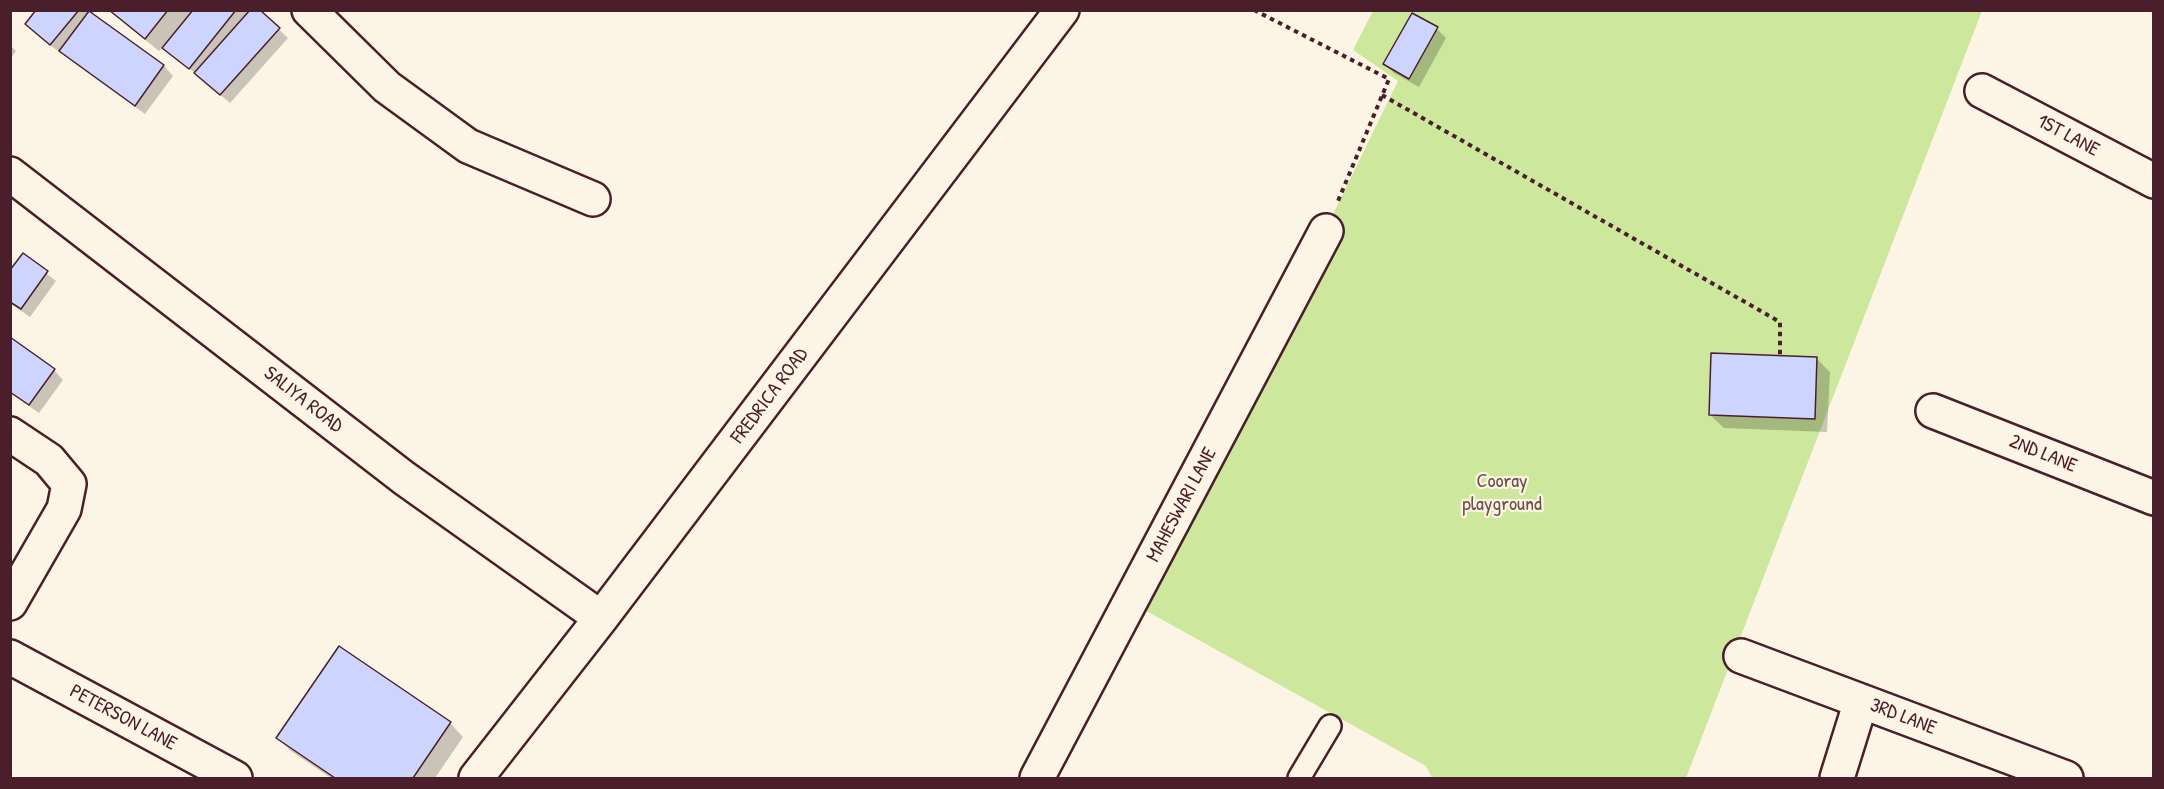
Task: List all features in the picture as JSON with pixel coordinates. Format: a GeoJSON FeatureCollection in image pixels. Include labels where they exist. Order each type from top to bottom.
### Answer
{"type":"FeatureCollection","features":[{"type":"Feature","properties":{"kind":"street"},"geometry":{"type":"LineString","coordinates":[[309,10],[387,87],[468,146],[593,199]]}},
{"type":"Feature","properties":{"kind":"street","name":"FREDRICA ROAD"},"geometry":{"type":"LineString","coordinates":[[476,778],[601,618],[1062,10]]}},
{"type":"Feature","properties":{"kind":"street","name":"1ST LANE"},"geometry":{"type":"LineString","coordinates":[[1982,91],[2154,181]]}},
{"type":"Feature","properties":{"kind":"street","name":"SALIYA ROAD"},"geometry":{"type":"LineString","coordinates":[[10,174],[404,478],[601,618]]}},
{"type":"Feature","properties":{"kind":"street","name":"MAHESWARI LANE"},"geometry":{"type":"LineString","coordinates":[[1037,778],[1326,231]]}},
{"type":"Feature","properties":{"kind":"street","name":"2ND LANE"},"geometry":{"type":"LineString","coordinates":[[1933,411],[2154,498]]}},
{"type":"Feature","properties":{"kind":"street"},"geometry":{"type":"LineString","coordinates":[[10,434],[49,460],[69,484],[64,509],[10,603]]}},
{"type":"Feature","properties":{"kind":"street","name":"3RD LANE"},"geometry":{"type":"LineString","coordinates":[[1741,656],[2066,778]]}},
{"type":"Feature","properties":{"kind":"street","name":"PETERSON LANE"},"geometry":{"type":"LineString","coordinates":[[10,657],[235,778]]}},
{"type":"Feature","properties":{"kind":"street"},"geometry":{"type":"LineString","coordinates":[[1837,778],[1861,701]]}},
{"type":"Feature","properties":{"kind":"lane"},"geometry":{"type":"LineString","coordinates":[[1299,778],[1330,726]]}},
{"type":"Feature","properties":{"kind":"path"},"geometry":{"type":"LineString","coordinates":[[1254,10],[1389,79],[1326,231]]}},
{"type":"Feature","properties":{"kind":"path"},"geometry":{"type":"LineString","coordinates":[[1382,95],[1780,322],[1780,356]]}},
{"type":"Feature","properties":{"kind":"green space","name":"Cooray playground"},"geometry":{"type":"Polygon","coordinates":[[[1373,11],[1982,11],[1686,778],[1432,778],[1426,766],[1141,608],[1398,81],[1353,50],[1373,11]]]}},
{"type":"Feature","properties":{"kind":"building"},"geometry":{"type":"Polygon","coordinates":[[[36,10],[79,10],[50,45],[25,24],[36,10]]]}},
{"type":"Feature","properties":{"kind":"building"},"geometry":{"type":"Polygon","coordinates":[[[109,10],[168,10],[145,39],[109,10]]]}},
{"type":"Feature","properties":{"kind":"building"},"geometry":{"type":"Polygon","coordinates":[[[193,10],[236,10],[189,69],[162,48],[193,10]]]}},
{"type":"Feature","properties":{"kind":"building"},"geometry":{"type":"Polygon","coordinates":[[[250,10],[260,10],[280,28],[220,95],[194,73],[250,10]]]}},
{"type":"Feature","properties":{"kind":"building"},"geometry":{"type":"Polygon","coordinates":[[[89,11],[164,65],[135,106],[59,51],[89,11]]]}},
{"type":"Feature","properties":{"kind":"building"},"geometry":{"type":"Polygon","coordinates":[[[1412,13],[1438,27],[1409,79],[1383,64],[1412,13]]]}},
{"type":"Feature","properties":{"kind":"building"},"geometry":{"type":"Polygon","coordinates":[[[23,253],[48,271],[21,309],[10,302],[10,270],[23,253]]]}},
{"type":"Feature","properties":{"kind":"building"},"geometry":{"type":"Polygon","coordinates":[[[10,337],[55,369],[29,405],[10,392],[10,337]]]}},
{"type":"Feature","properties":{"kind":"building"},"geometry":{"type":"Polygon","coordinates":[[[1711,353],[1817,357],[1815,419],[1709,415],[1711,353]]]}},
{"type":"Feature","properties":{"kind":"building"},"geometry":{"type":"Polygon","coordinates":[[[339,646],[451,722],[413,778],[335,778],[276,738],[339,646]]]}}]}
